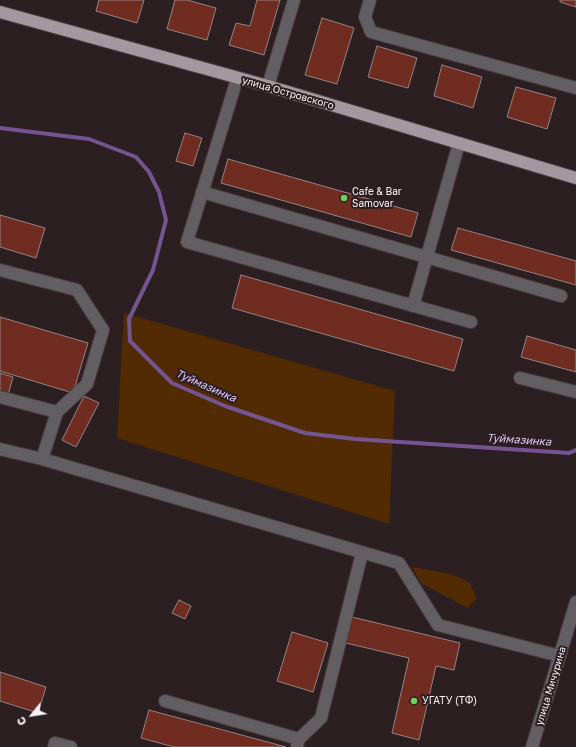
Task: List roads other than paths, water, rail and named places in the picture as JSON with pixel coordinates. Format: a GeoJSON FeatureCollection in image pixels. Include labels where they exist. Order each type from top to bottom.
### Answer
{"type":"FeatureCollection","features":[{"type":"Feature","properties":{"kind":"main road","name":"улица Островского"},"geometry":{"type":"LineString","coordinates":[[0,12],[237,79],[268,86],[576,178]]}},
{"type":"Feature","properties":{"kind":"street"},"geometry":{"type":"LineString","coordinates":[[268,86],[294,0]]}},
{"type":"Feature","properties":{"kind":"street"},"geometry":{"type":"LineString","coordinates":[[370,0],[365,17],[371,32],[576,88]]}},
{"type":"Feature","properties":{"kind":"street"},"geometry":{"type":"LineString","coordinates":[[237,79],[187,242],[471,322]]}},
{"type":"Feature","properties":{"kind":"street"},"geometry":{"type":"LineString","coordinates":[[413,306],[459,143]]}},
{"type":"Feature","properties":{"kind":"street"},"geometry":{"type":"LineString","coordinates":[[202,192],[562,296]]}},
{"type":"Feature","properties":{"kind":"street"},"geometry":{"type":"LineString","coordinates":[[0,270],[77,290],[103,330],[88,384],[57,412],[42,460]]}},
{"type":"Feature","properties":{"kind":"street"},"geometry":{"type":"LineString","coordinates":[[520,378],[576,392]]}},
{"type":"Feature","properties":{"kind":"street"},"geometry":{"type":"LineString","coordinates":[[0,397],[57,412]]}},
{"type":"Feature","properties":{"kind":"street"},"geometry":{"type":"LineString","coordinates":[[0,449],[399,563],[438,625],[560,656]]}},
{"type":"Feature","properties":{"kind":"street"},"geometry":{"type":"LineString","coordinates":[[164,701],[298,743],[321,718],[362,552]]}},
{"type":"Feature","properties":{"kind":"street","name":"улица Мичурина"},"geometry":{"type":"LineString","coordinates":[[532,747],[576,602]]}},
{"type":"Feature","properties":{"kind":"street"},"geometry":{"type":"LineString","coordinates":[[54,747],[55,743],[71,747]]}},
{"type":"Feature","properties":{"kind":"waterway","name":"Туймазинка"},"geometry":{"type":"LineString","coordinates":[[0,128],[89,139],[136,157],[149,172],[159,192],[166,220],[153,270],[129,319],[130,341],[172,383],[225,406],[305,433],[355,439],[569,453],[576,450]]}},
{"type":"Feature","properties":{"kind":"place","name":"Cafe & Bar Samovar"},"geometry":{"type":"Point","coordinates":[344,198]}},
{"type":"Feature","properties":{"kind":"place","name":"УГАТУ (ТФ)"},"geometry":{"type":"Point","coordinates":[414,701]}}]}
